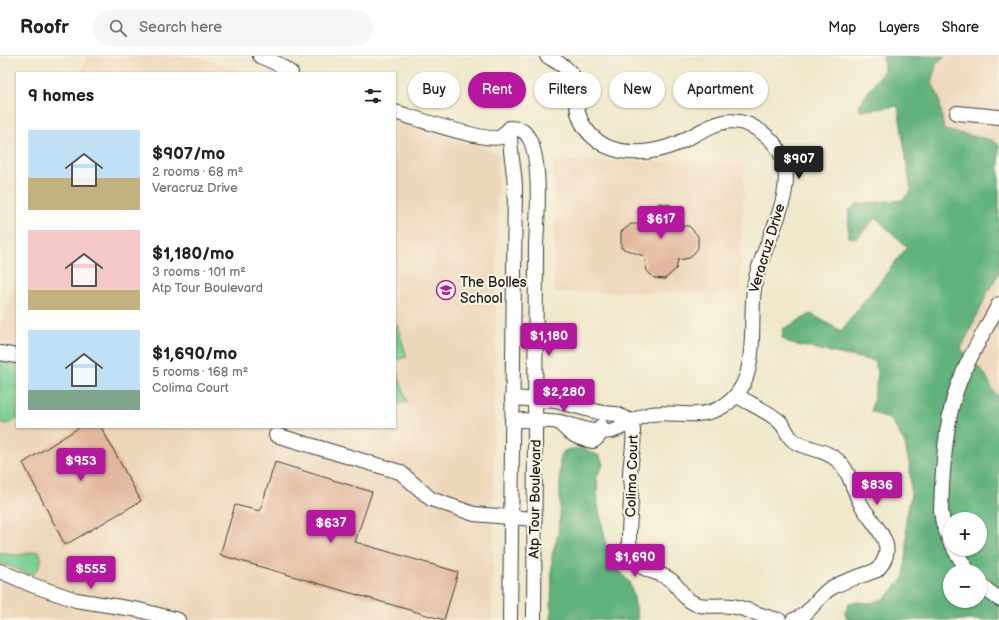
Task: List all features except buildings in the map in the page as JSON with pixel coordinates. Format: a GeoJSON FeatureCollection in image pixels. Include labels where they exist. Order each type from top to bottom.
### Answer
{"type":"FeatureCollection","features":[{"type":"Feature","properties":{"kind":"street"},"geometry":{"type":"LineString","coordinates":[[260,56],[278,64],[290,72]]}},
{"type":"Feature","properties":{"kind":"street","name":"Veracruz Drive"},"geometry":{"type":"LineString","coordinates":[[512,420],[559,422],[587,431],[601,432],[613,431],[650,414],[706,413],[728,403],[741,387],[748,369],[751,353],[752,296],[755,279],[777,218],[786,187],[785,166],[782,156],[770,139],[756,129],[733,121],[720,122],[707,126],[675,144],[662,149],[636,152],[612,148],[596,140],[584,126],[577,106],[578,89],[571,72],[547,56]]}},
{"type":"Feature","properties":{"kind":"street"},"geometry":{"type":"LineString","coordinates":[[396,112],[450,129],[492,138],[500,137],[510,128]]}},
{"type":"Feature","properties":{"kind":"street"},"geometry":{"type":"LineString","coordinates":[[956,113],[999,117]]}},
{"type":"Feature","properties":{"kind":"street","name":"Atp Tour Boulevard"},"geometry":{"type":"LineString","coordinates":[[510,620],[515,186],[514,165],[509,146],[510,128],[520,129],[527,135],[532,146],[537,165],[534,620]]}},
{"type":"Feature","properties":{"kind":"street"},"geometry":{"type":"LineString","coordinates":[[943,520],[941,511],[949,415],[954,397],[973,354],[999,304]]}},
{"type":"Feature","properties":{"kind":"street"},"geometry":{"type":"LineString","coordinates":[[736,395],[779,422],[796,443],[829,454],[837,459],[843,466],[861,505],[884,539],[886,546],[886,556],[883,565],[877,570],[832,588],[823,594],[804,615],[793,620]]}},
{"type":"Feature","properties":{"kind":"street"},"geometry":{"type":"LineString","coordinates":[[512,398],[535,398],[580,406],[602,413],[616,414],[631,422]]}},
{"type":"Feature","properties":{"kind":"street"},"geometry":{"type":"LineString","coordinates":[[574,426],[580,406]]}},
{"type":"Feature","properties":{"kind":"street"},"geometry":{"type":"LineString","coordinates":[[559,422],[567,432],[576,438],[593,441],[597,439],[601,432],[602,413]]}},
{"type":"Feature","properties":{"kind":"street","name":"Colima Court"},"geometry":{"type":"LineString","coordinates":[[631,422],[635,439],[630,475],[632,495],[630,549],[634,558],[642,567],[650,572],[666,577],[673,582],[683,596],[690,601],[704,605],[732,606],[779,620]]}},
{"type":"Feature","properties":{"kind":"street"},"geometry":{"type":"LineString","coordinates":[[276,436],[400,472],[431,499],[474,514],[534,519]]}},
{"type":"Feature","properties":{"kind":"street"},"geometry":{"type":"LineString","coordinates":[[0,571],[76,600],[139,610],[178,620]]}},
{"type":"Feature","properties":{"kind":"street"},"geometry":{"type":"LineString","coordinates":[[987,590],[999,599]]}},
{"type":"Feature","properties":{"kind":"shaded area"},"geometry":{"type":"Polygon","coordinates":[[[87,56],[102,56],[116,60],[118,56],[196,56],[246,72],[81,72],[87,56]]]}},
{"type":"Feature","properties":{"kind":"shaded area"},"geometry":{"type":"Polygon","coordinates":[[[945,56],[999,56],[999,145],[992,140],[944,131],[939,97],[932,83],[936,64],[945,56]]]}},
{"type":"Feature","properties":{"kind":"shaded area"},"geometry":{"type":"Polygon","coordinates":[[[396,120],[498,153],[492,620],[0,620],[0,328],[16,278],[16,428],[396,428],[396,120]]]}},
{"type":"Feature","properties":{"kind":"shaded area"},"geometry":{"type":"Polygon","coordinates":[[[554,160],[745,164],[739,293],[554,292],[554,160]]]}},
{"type":"Feature","properties":{"kind":"shaded area"},"geometry":{"type":"Polygon","coordinates":[[[999,273],[999,397],[994,392],[985,374],[961,349],[988,292],[999,273]]]}},
{"type":"Feature","properties":{"kind":"green space"},"geometry":{"type":"Polygon","coordinates":[[[883,56],[945,56],[936,64],[932,83],[939,97],[944,130],[992,140],[999,145],[999,273],[988,292],[961,349],[985,374],[994,392],[999,397],[999,620],[848,620],[845,613],[849,604],[857,602],[871,603],[886,598],[904,577],[907,548],[906,518],[911,496],[910,468],[905,444],[891,420],[871,411],[878,375],[874,361],[792,344],[782,338],[783,329],[811,314],[841,331],[907,247],[876,218],[857,238],[848,237],[849,211],[857,204],[902,200],[911,191],[898,106],[860,111],[859,105],[884,70],[883,56]]]}},
{"type":"Feature","properties":{"kind":"green space"},"geometry":{"type":"Polygon","coordinates":[[[396,325],[397,325],[407,357],[396,360],[396,325]]]}},
{"type":"Feature","properties":{"kind":"green space"},"geometry":{"type":"Polygon","coordinates":[[[0,358],[16,358],[16,420],[6,424],[0,422],[0,358]]]}},
{"type":"Feature","properties":{"kind":"green space"},"geometry":{"type":"Polygon","coordinates":[[[396,372],[397,372],[407,401],[396,405],[396,372]]]}},
{"type":"Feature","properties":{"kind":"green space"},"geometry":{"type":"Polygon","coordinates":[[[570,449],[583,449],[600,456],[603,465],[597,476],[598,504],[607,548],[614,564],[629,582],[633,593],[638,620],[551,620],[552,555],[558,535],[560,516],[560,458],[564,451],[570,449]]]}},
{"type":"Feature","properties":{"kind":"green space"},"geometry":{"type":"Polygon","coordinates":[[[39,551],[41,561],[37,570],[32,575],[0,563],[0,552],[15,555],[39,551]]]}},
{"type":"Feature","properties":{"kind":"place","name":"The Bolles School"},"geometry":{"type":"Point","coordinates":[446,290]}}]}
